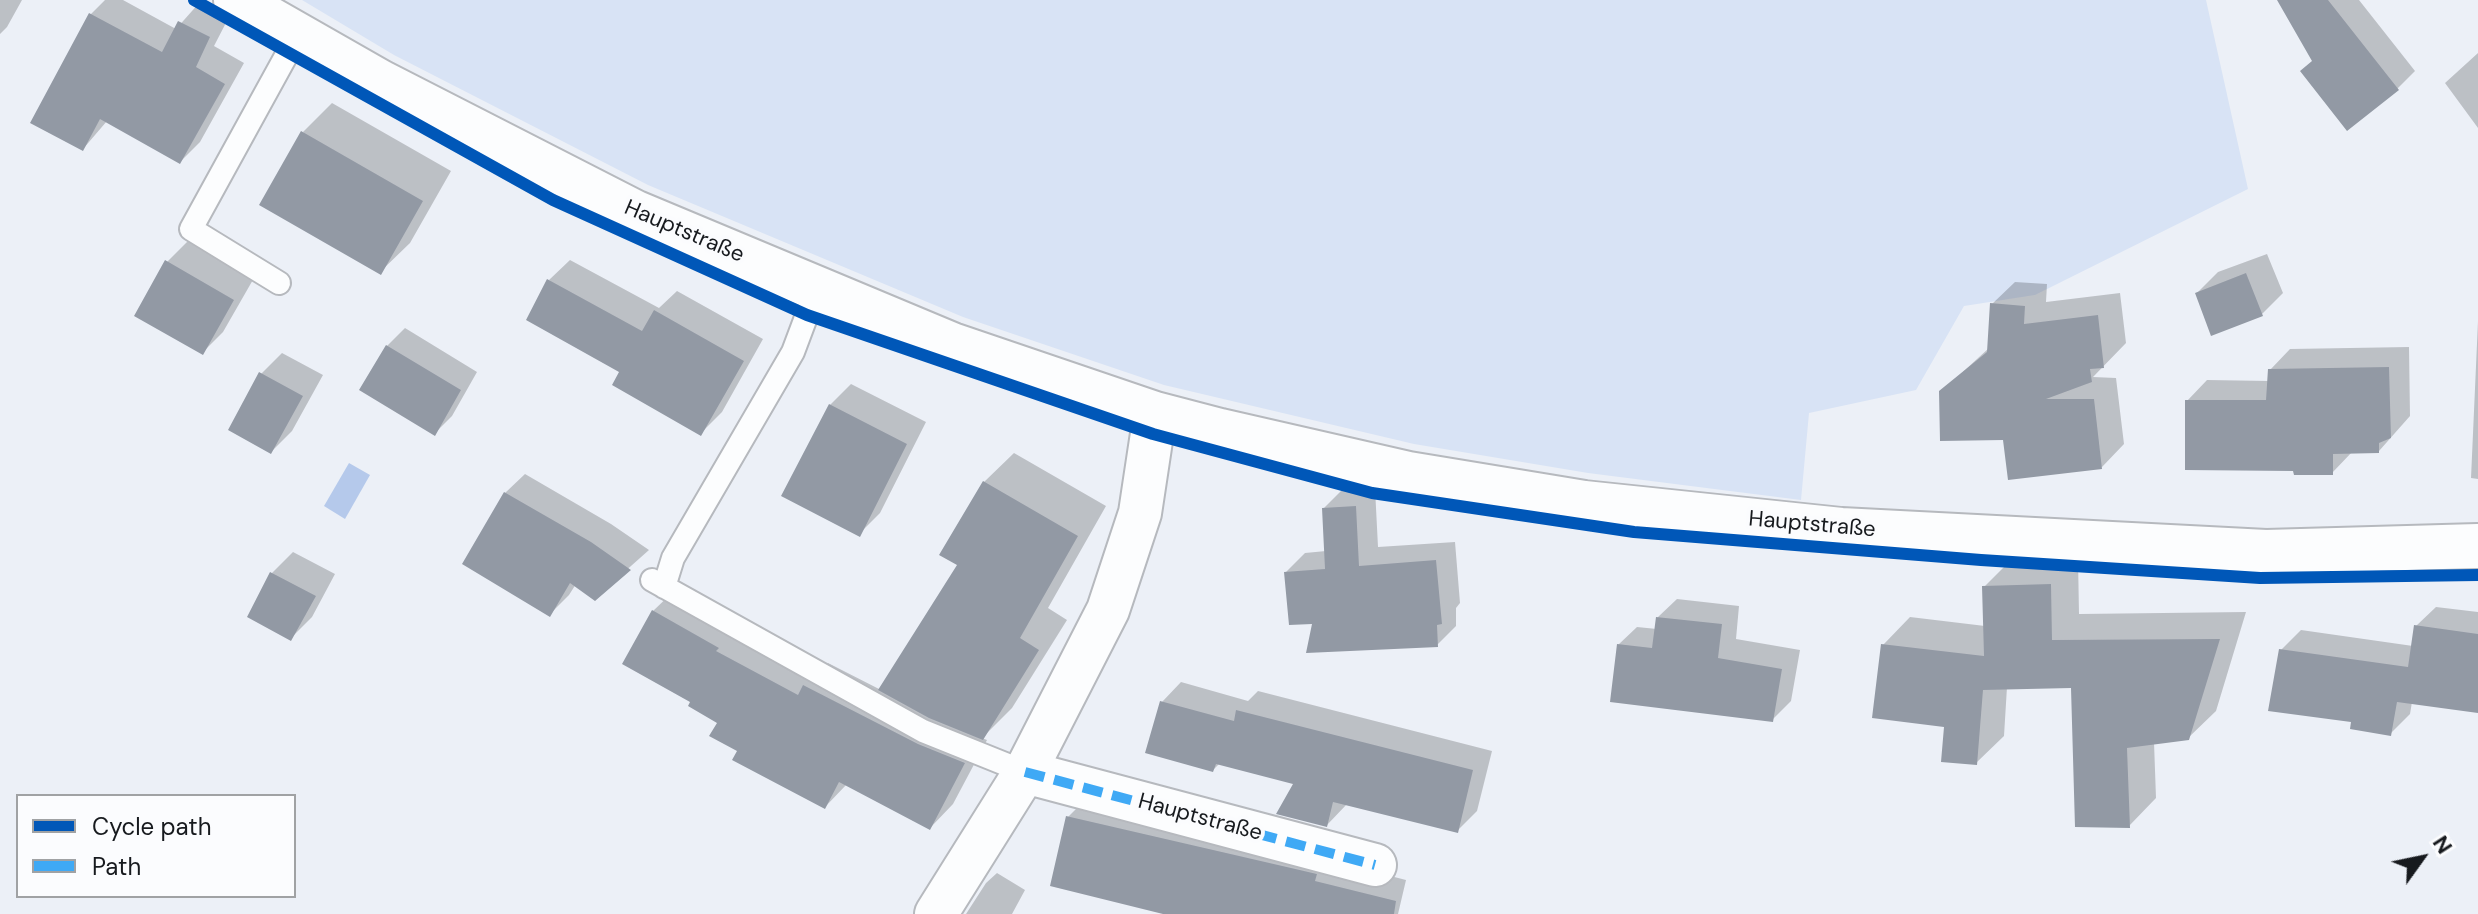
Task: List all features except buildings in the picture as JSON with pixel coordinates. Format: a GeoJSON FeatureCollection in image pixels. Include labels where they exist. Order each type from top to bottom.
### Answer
{"type":"FeatureCollection","features":[{"type":"Feature","properties":{"kind":"main road","name":"Hauptstraße"},"geometry":{"type":"LineString","coordinates":[[236,0],[380,82],[636,213],[952,345],[1155,414],[1408,474],[1584,503],[1841,530],[2266,552],[2478,546]]}},
{"type":"Feature","properties":{"kind":"street"},"geometry":{"type":"LineString","coordinates":[[936,914],[1025,772],[1108,610],[1140,513],[1155,414]]}},
{"type":"Feature","properties":{"kind":"street","name":"Hauptstraße"},"geometry":{"type":"LineString","coordinates":[[1025,772],[1375,865]]}},
{"type":"Feature","properties":{"kind":"lane"},"geometry":{"type":"LineString","coordinates":[[279,283],[191,229],[297,36]]}},
{"type":"Feature","properties":{"kind":"lane"},"geometry":{"type":"LineString","coordinates":[[817,288],[793,352],[658,584],[923,731],[1025,772]]}},
{"type":"Feature","properties":{"kind":"shaded area"},"geometry":{"type":"Polygon","coordinates":[[[302,0],[2206,0],[2248,189],[2035,295],[1964,306],[1916,390],[1809,413],[1801,500],[1588,473],[1414,444],[1164,385],[963,317],[648,185],[394,55],[302,0]]]}},
{"type":"Feature","properties":{"kind":"water"},"geometry":{"type":"Polygon","coordinates":[[[349,463],[370,475],[345,519],[324,506],[349,463]]]}},
{"type":"Feature","properties":{"kind":"marked path"},"geometry":{"type":"LineString","coordinates":[[1025,772],[1375,865]]}},
{"type":"Feature","properties":{"kind":"cycle path"},"geometry":{"type":"LineString","coordinates":[[194,0],[553,200],[807,315],[1153,434],[1372,493],[1634,532],[1981,560],[2260,578],[2478,575]]}}]}
